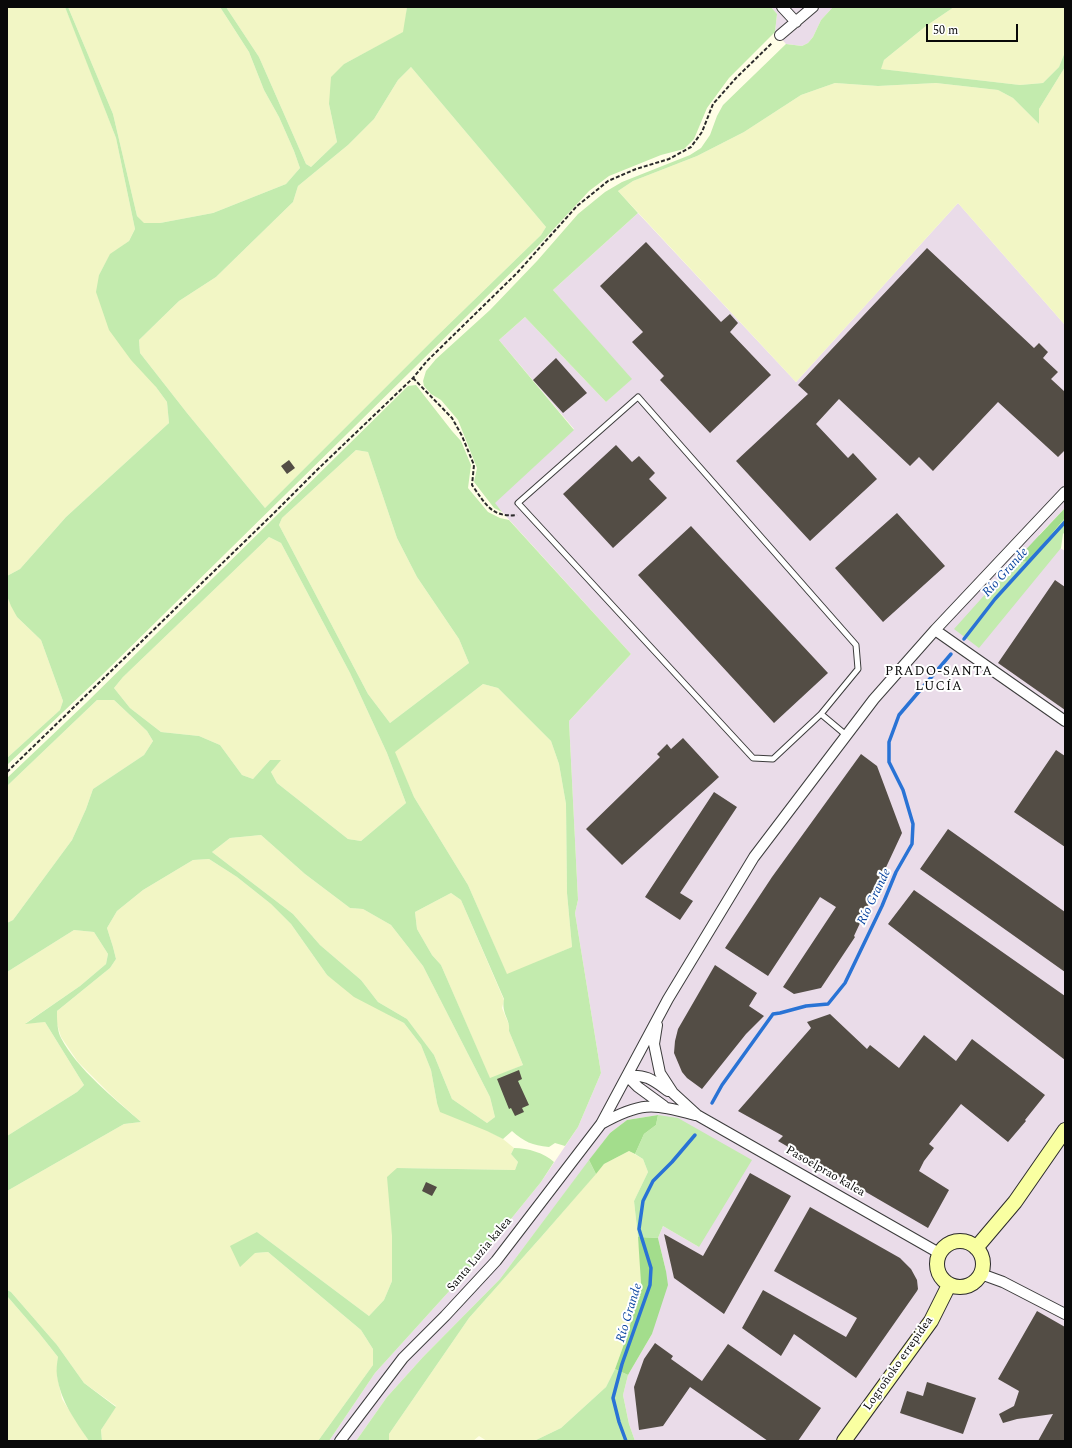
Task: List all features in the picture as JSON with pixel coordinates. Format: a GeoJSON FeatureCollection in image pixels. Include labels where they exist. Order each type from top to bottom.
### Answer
{"type":"FeatureCollection","features":[{"type":"Feature","properties":{"kind":"main road"},"geometry":{"type":"LineString","coordinates":[[976,1248],[1014,1202],[1065,1130]]}},
{"type":"Feature","properties":{"kind":"main road"},"geometry":{"type":"LineString","coordinates":[[956,1241],[967,1242],[976,1248],[981,1256],[983,1265],[981,1274],[977,1280],[964,1287],[949,1285],[943,1281],[937,1268],[937,1260],[939,1253],[946,1245],[956,1241]]}},
{"type":"Feature","properties":{"kind":"main road","name":"Logroñoko errepidea"},"geometry":{"type":"LineString","coordinates":[[844,1441],[930,1321],[949,1285]]}},
{"type":"Feature","properties":{"kind":"street"},"geometry":{"type":"LineString","coordinates":[[782,7],[796,22]]}},
{"type":"Feature","properties":{"kind":"street"},"geometry":{"type":"LineString","coordinates":[[780,36],[813,7]]}},
{"type":"Feature","properties":{"kind":"street","name":"Santa Luzia kalea"},"geometry":{"type":"LineString","coordinates":[[340,1441],[403,1358],[445,1316],[496,1260],[601,1124],[668,999],[754,857],[846,735],[874,699],[935,630],[1065,492]]}},
{"type":"Feature","properties":{"kind":"street"},"geometry":{"type":"LineString","coordinates":[[935,630],[1065,720]]}},
{"type":"Feature","properties":{"kind":"street"},"geometry":{"type":"LineString","coordinates":[[658,1018],[654,1044],[660,1073],[673,1094]]}},
{"type":"Feature","properties":{"kind":"street"},"geometry":{"type":"LineString","coordinates":[[627,1076],[637,1075],[650,1078],[673,1094],[697,1115]]}},
{"type":"Feature","properties":{"kind":"street"},"geometry":{"type":"LineString","coordinates":[[627,1076],[638,1087],[666,1107]]}},
{"type":"Feature","properties":{"kind":"street"},"geometry":{"type":"LineString","coordinates":[[601,1124],[622,1112],[646,1106],[666,1107],[697,1115]]}},
{"type":"Feature","properties":{"kind":"street","name":"Pasoelprao kalea"},"geometry":{"type":"LineString","coordinates":[[697,1115],[939,1253]]}},
{"type":"Feature","properties":{"kind":"street"},"geometry":{"type":"LineString","coordinates":[[981,1274],[1004,1282],[1065,1314]]}},
{"type":"Feature","properties":{"kind":"lane"},"geometry":{"type":"LineString","coordinates":[[638,397],[856,645],[858,669],[821,714],[773,759],[753,758],[518,503],[638,397]]}},
{"type":"Feature","properties":{"kind":"lane"},"geometry":{"type":"LineString","coordinates":[[821,714],[846,735]]}},
{"type":"Feature","properties":{"kind":"path"},"geometry":{"type":"LineString","coordinates":[[7,772],[413,378],[427,361],[517,272],[577,206],[608,181],[636,169],[669,159],[691,147],[702,132],[713,104],[736,78],[780,36]]}},
{"type":"Feature","properties":{"kind":"path"},"geometry":{"type":"LineString","coordinates":[[413,378],[452,418],[462,436],[474,465],[472,485],[490,510],[506,516],[528,514]]}},
{"type":"Feature","properties":{"kind":"shaded area"},"geometry":{"type":"Polygon","coordinates":[[[771,7],[833,7],[821,20],[813,37],[808,43],[802,46],[786,44],[775,32],[777,14],[771,7]]]}},
{"type":"Feature","properties":{"kind":"shaded area"},"geometry":{"type":"Polygon","coordinates":[[[958,203],[1065,325],[1065,508],[1039,535],[1065,551],[1065,1441],[635,1441],[629,1424],[623,1395],[628,1375],[652,1334],[666,1271],[658,1238],[663,1226],[699,1247],[658,1115],[627,1120],[610,1133],[500,1279],[423,1357],[387,1397],[356,1441],[329,1441],[375,1373],[481,1256],[541,1182],[578,1127],[601,1073],[575,913],[578,900],[569,721],[631,654],[494,503],[574,429],[499,340],[525,317],[606,402],[631,379],[553,290],[638,213],[796,382],[958,203]]]}},
{"type":"Feature","properties":{"kind":"green space"},"geometry":{"type":"Polygon","coordinates":[[[7,7],[65,7],[76,34],[116,138],[135,229],[129,241],[110,255],[99,275],[156,387],[167,402],[169,423],[66,517],[20,569],[7,576],[7,7]]]}},
{"type":"Feature","properties":{"kind":"green space"},"geometry":{"type":"Polygon","coordinates":[[[65,7],[68,7],[113,114],[137,216],[144,223],[160,223],[213,213],[286,184],[300,168],[279,117],[264,90],[249,52],[220,7],[226,7],[259,57],[306,164],[311,167],[337,142],[329,104],[331,77],[344,64],[403,32],[407,7],[771,7],[777,14],[775,32],[729,78],[707,108],[694,139],[684,149],[661,155],[609,176],[589,191],[536,248],[100,677],[7,765],[7,758],[60,710],[63,701],[41,640],[17,617],[11,606],[7,596],[7,576],[20,569],[66,517],[169,423],[167,402],[156,387],[131,360],[109,330],[96,292],[99,275],[110,254],[129,241],[135,229],[116,138],[65,7]],[[411,67],[398,80],[374,119],[348,145],[298,186],[293,202],[216,277],[179,301],[139,340],[140,353],[265,508],[438,335],[541,235],[546,227],[411,67]]]}},
{"type":"Feature","properties":{"kind":"green space"},"geometry":{"type":"Polygon","coordinates":[[[68,7],[220,7],[249,52],[264,90],[279,117],[300,168],[286,184],[213,213],[160,223],[143,223],[137,216],[113,114],[68,7]]]}},
{"type":"Feature","properties":{"kind":"green space"},"geometry":{"type":"Polygon","coordinates":[[[226,7],[407,7],[404,32],[344,64],[329,104],[337,142],[311,167],[306,164],[259,57],[226,7]]]}},
{"type":"Feature","properties":{"kind":"green space"},"geometry":{"type":"Polygon","coordinates":[[[833,7],[954,7],[926,26],[884,60],[881,69],[1020,85],[1043,83],[1059,67],[1065,52],[1065,67],[1039,109],[1039,124],[1013,98],[998,90],[936,83],[878,86],[835,83],[801,95],[744,132],[697,156],[633,181],[618,191],[638,213],[553,290],[632,379],[606,402],[525,317],[499,340],[574,430],[495,503],[502,512],[494,508],[474,482],[477,468],[458,420],[441,400],[431,394],[424,386],[423,381],[426,371],[436,359],[490,310],[537,261],[578,214],[605,192],[622,182],[690,155],[701,148],[710,135],[723,105],[786,44],[802,46],[808,43],[813,37],[821,20],[833,7]]]}},
{"type":"Feature","properties":{"kind":"green space"},"geometry":{"type":"Polygon","coordinates":[[[954,7],[1065,7],[1065,52],[1059,67],[1043,83],[1020,85],[880,69],[884,60],[926,26],[954,7]]]}},
{"type":"Feature","properties":{"kind":"green space"},"geometry":{"type":"Polygon","coordinates":[[[411,67],[546,227],[541,235],[438,335],[265,508],[140,353],[139,340],[179,301],[216,277],[293,202],[298,186],[348,145],[374,119],[398,80],[411,67]]]}},
{"type":"Feature","properties":{"kind":"green space"},"geometry":{"type":"Polygon","coordinates":[[[1065,67],[1065,325],[958,203],[796,382],[618,191],[633,181],[697,156],[744,132],[801,95],[835,83],[878,86],[936,83],[998,90],[1013,98],[1039,124],[1039,109],[1065,67]]]}},
{"type":"Feature","properties":{"kind":"green space"},"geometry":{"type":"Polygon","coordinates":[[[416,385],[461,441],[471,465],[468,488],[488,512],[500,518],[509,520],[631,654],[569,721],[578,900],[575,913],[601,1073],[578,1127],[565,1146],[555,1143],[549,1147],[529,1142],[520,1138],[512,1131],[503,1139],[440,1112],[431,1070],[421,1045],[404,1023],[354,997],[327,975],[291,924],[271,904],[237,877],[209,859],[193,860],[143,890],[117,911],[107,928],[116,959],[110,968],[57,1011],[59,1032],[68,1050],[97,1083],[141,1122],[124,1124],[7,1191],[7,1136],[77,1092],[84,1085],[45,1022],[25,1024],[80,986],[106,964],[108,954],[94,932],[74,930],[7,972],[7,923],[13,920],[72,840],[93,789],[144,755],[153,741],[147,731],[114,700],[97,700],[7,786],[7,778],[86,703],[408,386],[416,385]],[[356,450],[282,518],[279,525],[368,694],[390,723],[469,663],[459,639],[417,577],[397,538],[368,452],[356,450]],[[269,537],[123,677],[114,688],[130,708],[161,732],[199,736],[220,745],[242,775],[253,779],[270,760],[281,760],[271,772],[277,783],[348,839],[361,841],[406,803],[387,753],[350,673],[281,543],[269,537]],[[483,684],[395,752],[414,797],[468,885],[507,974],[572,947],[567,893],[566,804],[559,764],[551,741],[498,688],[483,684]],[[261,835],[230,838],[212,852],[293,914],[320,945],[361,980],[378,1002],[407,1019],[434,1055],[452,1099],[487,1123],[495,1117],[490,1097],[423,966],[391,925],[363,909],[350,908],[305,874],[261,835]],[[451,893],[415,912],[417,929],[432,955],[441,965],[490,1078],[523,1065],[509,1031],[509,1023],[503,1004],[504,999],[461,900],[451,893]]]}},
{"type":"Feature","properties":{"kind":"green space"},"geometry":{"type":"Polygon","coordinates":[[[356,450],[368,452],[397,538],[417,577],[459,639],[469,663],[390,723],[368,694],[279,525],[282,518],[356,450]]]}},
{"type":"Feature","properties":{"kind":"green space"},"geometry":{"type":"Polygon","coordinates":[[[1065,508],[1065,518],[1028,562],[1016,560],[1065,508]]]}},
{"type":"Feature","properties":{"kind":"green space"},"geometry":{"type":"Polygon","coordinates":[[[1065,518],[1065,532],[1063,534],[1061,548],[979,648],[954,629],[1016,560],[1029,562],[1065,518]]]}},
{"type":"Feature","properties":{"kind":"green space"},"geometry":{"type":"Polygon","coordinates":[[[269,537],[281,543],[350,673],[387,753],[406,803],[361,841],[348,839],[277,783],[271,772],[280,760],[270,760],[253,779],[242,775],[220,745],[199,736],[161,732],[130,708],[114,688],[123,677],[269,537]]]}},
{"type":"Feature","properties":{"kind":"green space"},"geometry":{"type":"Polygon","coordinates":[[[7,596],[17,617],[41,640],[63,701],[60,710],[7,758],[7,596]]]}},
{"type":"Feature","properties":{"kind":"green space"},"geometry":{"type":"Polygon","coordinates":[[[483,684],[498,688],[551,741],[559,764],[566,804],[567,893],[572,947],[507,975],[468,885],[414,797],[394,752],[483,684]]]}},
{"type":"Feature","properties":{"kind":"green space"},"geometry":{"type":"Polygon","coordinates":[[[97,700],[114,700],[147,731],[153,741],[144,755],[93,789],[72,840],[13,920],[7,923],[7,786],[97,700]]]}},
{"type":"Feature","properties":{"kind":"green space"},"geometry":{"type":"Polygon","coordinates":[[[261,835],[305,874],[350,908],[363,909],[391,925],[423,966],[490,1097],[495,1117],[487,1123],[452,1099],[434,1055],[407,1019],[378,1002],[361,980],[320,945],[293,914],[212,852],[230,838],[261,835]]]}},
{"type":"Feature","properties":{"kind":"green space"},"geometry":{"type":"Polygon","coordinates":[[[209,859],[237,877],[271,904],[291,924],[327,975],[382,1011],[404,1023],[421,1045],[431,1070],[437,1103],[503,1139],[514,1148],[511,1154],[518,1162],[515,1170],[397,1168],[392,1236],[392,1281],[384,1300],[369,1316],[257,1232],[256,1253],[268,1252],[361,1330],[373,1349],[373,1365],[318,1441],[102,1441],[101,1430],[116,1406],[84,1383],[57,1345],[11,1292],[7,1290],[7,1191],[124,1124],[141,1122],[78,1062],[61,1037],[57,1024],[57,1011],[110,968],[116,959],[107,928],[117,911],[143,890],[193,860],[209,859]]]}},
{"type":"Feature","properties":{"kind":"green space"},"geometry":{"type":"Polygon","coordinates":[[[451,893],[461,900],[504,1000],[502,1008],[510,1027],[509,1031],[523,1065],[490,1079],[441,965],[432,955],[417,929],[415,912],[451,893]]]}},
{"type":"Feature","properties":{"kind":"green space"},"geometry":{"type":"Polygon","coordinates":[[[74,930],[94,932],[108,954],[106,964],[80,986],[26,1023],[45,1022],[84,1085],[77,1092],[7,1136],[7,972],[74,930]]]}},
{"type":"Feature","properties":{"kind":"green space"},"geometry":{"type":"Polygon","coordinates":[[[658,1115],[678,1118],[752,1160],[699,1247],[663,1226],[658,1238],[638,1237],[634,1201],[648,1172],[643,1159],[635,1154],[644,1134],[656,1125],[658,1115]]]}},
{"type":"Feature","properties":{"kind":"green space"},"geometry":{"type":"Polygon","coordinates":[[[658,1115],[656,1125],[644,1134],[635,1154],[629,1151],[604,1164],[596,1174],[589,1160],[610,1133],[627,1120],[658,1115]]]}},
{"type":"Feature","properties":{"kind":"green space"},"geometry":{"type":"Polygon","coordinates":[[[514,1148],[536,1152],[546,1156],[554,1162],[541,1182],[481,1256],[375,1373],[329,1441],[318,1441],[373,1365],[373,1349],[361,1330],[268,1252],[255,1253],[240,1267],[230,1246],[257,1232],[369,1316],[384,1300],[392,1281],[392,1236],[387,1177],[397,1168],[515,1170],[518,1162],[511,1154],[514,1148]]]}},
{"type":"Feature","properties":{"kind":"green space"},"geometry":{"type":"Polygon","coordinates":[[[629,1151],[643,1159],[648,1172],[634,1201],[640,1256],[641,1283],[628,1333],[615,1369],[606,1387],[561,1428],[534,1441],[487,1441],[479,1436],[473,1441],[389,1441],[389,1434],[469,1318],[604,1164],[629,1151]]]}},
{"type":"Feature","properties":{"kind":"green space"},"geometry":{"type":"Polygon","coordinates":[[[589,1160],[596,1174],[469,1318],[389,1434],[389,1441],[356,1441],[387,1397],[423,1357],[500,1279],[589,1160]]]}},
{"type":"Feature","properties":{"kind":"green space"},"geometry":{"type":"Polygon","coordinates":[[[638,1237],[658,1238],[668,1285],[652,1334],[628,1375],[615,1369],[628,1333],[641,1283],[638,1237]]]}},
{"type":"Feature","properties":{"kind":"green space"},"geometry":{"type":"Polygon","coordinates":[[[7,1290],[11,1292],[57,1345],[84,1383],[116,1407],[101,1430],[102,1441],[89,1441],[74,1418],[65,1402],[59,1385],[57,1376],[58,1357],[7,1296],[7,1290]]]}},
{"type":"Feature","properties":{"kind":"green space"},"geometry":{"type":"Polygon","coordinates":[[[7,1296],[58,1357],[57,1375],[62,1399],[89,1441],[7,1441],[7,1296]]]}},
{"type":"Feature","properties":{"kind":"green space"},"geometry":{"type":"Polygon","coordinates":[[[615,1369],[628,1375],[623,1395],[629,1424],[635,1441],[534,1441],[561,1428],[606,1387],[615,1369]]]}},
{"type":"Feature","properties":{"kind":"building"},"geometry":{"type":"Polygon","coordinates":[[[646,242],[721,322],[730,314],[738,323],[730,332],[771,375],[710,433],[660,380],[664,376],[632,342],[643,332],[600,286],[646,242]]]}},
{"type":"Feature","properties":{"kind":"building"},"geometry":{"type":"Polygon","coordinates":[[[927,248],[1034,348],[1039,343],[1048,352],[1043,358],[1058,372],[1051,379],[1065,392],[1065,450],[1058,457],[998,402],[933,471],[919,457],[910,466],[839,399],[816,424],[848,458],[853,453],[877,479],[810,541],[736,461],[808,394],[798,385],[927,248]]]}},
{"type":"Feature","properties":{"kind":"building"},"geometry":{"type":"Polygon","coordinates":[[[556,358],[587,393],[563,413],[533,380],[556,358]]]}},
{"type":"Feature","properties":{"kind":"building"},"geometry":{"type":"Polygon","coordinates":[[[616,445],[632,462],[639,456],[655,473],[649,479],[667,498],[613,548],[563,494],[616,445]]]}},
{"type":"Feature","properties":{"kind":"building"},"geometry":{"type":"Polygon","coordinates":[[[289,460],[295,468],[287,474],[281,466],[289,460]]]}},
{"type":"Feature","properties":{"kind":"building"},"geometry":{"type":"Polygon","coordinates":[[[897,513],[945,566],[883,622],[835,568],[897,513]]]}},
{"type":"Feature","properties":{"kind":"building"},"geometry":{"type":"Polygon","coordinates":[[[691,526],[828,673],[774,723],[638,575],[691,526]]]}},
{"type":"Feature","properties":{"kind":"building"},"geometry":{"type":"Polygon","coordinates":[[[1055,580],[1065,587],[1065,710],[998,663],[1055,580]]]}},
{"type":"Feature","properties":{"kind":"building"},"geometry":{"type":"Polygon","coordinates":[[[683,738],[719,777],[622,865],[586,829],[660,757],[657,754],[667,744],[671,749],[683,738]]]}},
{"type":"Feature","properties":{"kind":"building"},"geometry":{"type":"Polygon","coordinates":[[[1056,750],[1065,756],[1065,847],[1014,812],[1056,750]]]}},
{"type":"Feature","properties":{"kind":"building"},"geometry":{"type":"Polygon","coordinates":[[[861,754],[877,766],[902,833],[854,936],[855,937],[821,988],[794,994],[783,987],[836,907],[820,897],[768,976],[725,948],[772,877],[861,754]]]}},
{"type":"Feature","properties":{"kind":"building"},"geometry":{"type":"Polygon","coordinates":[[[714,792],[737,807],[680,893],[693,901],[680,920],[645,897],[714,792]]]}},
{"type":"Feature","properties":{"kind":"building"},"geometry":{"type":"Polygon","coordinates":[[[948,829],[1065,912],[1065,972],[920,869],[948,829]]]}},
{"type":"Feature","properties":{"kind":"building"},"geometry":{"type":"Polygon","coordinates":[[[914,890],[1065,996],[1065,1060],[888,924],[914,890]]]}},
{"type":"Feature","properties":{"kind":"building"},"geometry":{"type":"Polygon","coordinates":[[[715,965],[757,993],[749,1006],[764,1016],[746,1034],[702,1089],[687,1078],[682,1072],[674,1053],[675,1041],[678,1029],[715,965]]]}},
{"type":"Feature","properties":{"kind":"building"},"geometry":{"type":"Polygon","coordinates":[[[830,1014],[867,1049],[870,1045],[899,1068],[924,1035],[956,1061],[972,1039],[1045,1095],[1008,1142],[961,1104],[929,1144],[934,1148],[924,1161],[919,1171],[949,1190],[928,1228],[778,1141],[783,1136],[738,1111],[811,1028],[807,1022],[830,1014]]]}},
{"type":"Feature","properties":{"kind":"building"},"geometry":{"type":"Polygon","coordinates":[[[519,1070],[522,1079],[518,1081],[529,1105],[522,1108],[524,1112],[515,1116],[511,1108],[509,1109],[497,1079],[519,1070]]]}},
{"type":"Feature","properties":{"kind":"building"},"geometry":{"type":"Polygon","coordinates":[[[750,1173],[791,1196],[724,1314],[674,1278],[664,1234],[703,1256],[750,1173]]]}},
{"type":"Feature","properties":{"kind":"building"},"geometry":{"type":"Polygon","coordinates":[[[426,1182],[437,1187],[432,1196],[422,1191],[426,1182]]]}},
{"type":"Feature","properties":{"kind":"building"},"geometry":{"type":"Polygon","coordinates":[[[810,1207],[900,1258],[911,1269],[917,1280],[917,1291],[856,1378],[794,1334],[781,1356],[742,1328],[763,1290],[846,1337],[857,1318],[774,1271],[810,1207]]]}},
{"type":"Feature","properties":{"kind":"building"},"geometry":{"type":"Polygon","coordinates":[[[1037,1311],[1065,1327],[1065,1441],[1038,1441],[1053,1414],[1017,1419],[1003,1423],[999,1414],[1014,1406],[1019,1391],[998,1379],[1037,1311]]]}},
{"type":"Feature","properties":{"kind":"building"},"geometry":{"type":"Polygon","coordinates":[[[655,1343],[673,1356],[671,1359],[702,1381],[728,1344],[821,1408],[798,1441],[768,1441],[690,1387],[663,1426],[639,1430],[634,1387],[644,1359],[655,1343]]]}},
{"type":"Feature","properties":{"kind":"building"},"geometry":{"type":"Polygon","coordinates":[[[927,1382],[976,1398],[963,1434],[900,1413],[907,1391],[923,1396],[927,1382]]]}},
{"type":"Feature","properties":{"kind":"waterway","name":"Río Grande"},"geometry":{"type":"LineString","coordinates":[[964,639],[995,599],[1065,522]]}},
{"type":"Feature","properties":{"kind":"waterway","name":"Río Grande"},"geometry":{"type":"LineString","coordinates":[[712,1103],[722,1085],[773,1014],[806,1006],[828,1004],[845,983],[882,906],[896,872],[912,844],[913,824],[903,790],[889,762],[889,742],[899,715],[951,654]]}},
{"type":"Feature","properties":{"kind":"waterway","name":"Río Grande"},"geometry":{"type":"LineString","coordinates":[[626,1441],[619,1422],[613,1398],[622,1364],[650,1285],[651,1268],[639,1229],[643,1201],[653,1181],[672,1162],[695,1135]]}},
{"type":"Feature","properties":{"kind":"district","name":"PRADO-SANTA LUCÍA"},"geometry":{"type":"Point","coordinates":[939,680]}}]}
